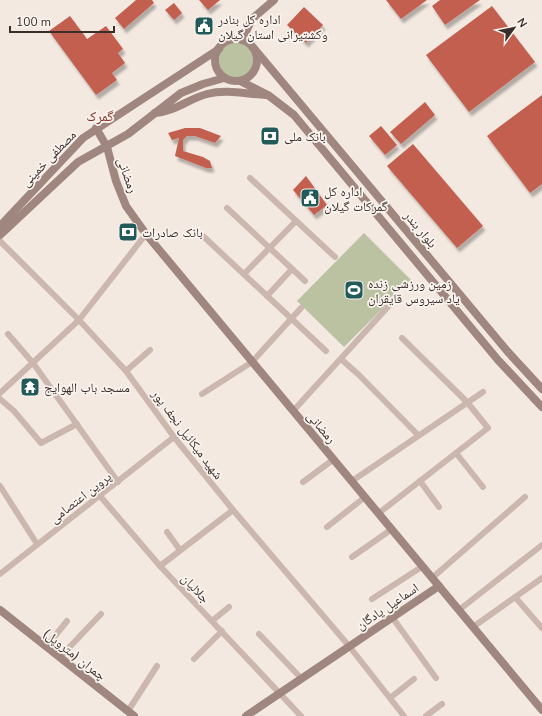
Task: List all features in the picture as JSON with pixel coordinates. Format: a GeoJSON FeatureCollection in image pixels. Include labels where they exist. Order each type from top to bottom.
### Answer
{"type":"FeatureCollection","features":[{"type":"Feature","properties":{"kind":"main road"},"geometry":{"type":"LineString","coordinates":[[242,40],[252,19],[274,0]]}},
{"type":"Feature","properties":{"kind":"main road"},"geometry":{"type":"LineString","coordinates":[[242,40],[252,46],[257,55],[256,67],[250,76],[240,81],[224,78],[216,64],[219,49],[226,42],[242,40]]}},
{"type":"Feature","properties":{"kind":"main road","name":"بلوار بندر"},"geometry":{"type":"LineString","coordinates":[[252,46],[508,352],[542,389]]}},
{"type":"Feature","properties":{"kind":"main road","name":"مصطفی خمینی"},"geometry":{"type":"LineString","coordinates":[[0,226],[83,138],[96,128],[219,49]]}},
{"type":"Feature","properties":{"kind":"main road","name":"مصطفی خمینی"},"geometry":{"type":"LineString","coordinates":[[1,238],[67,171],[78,162],[128,134],[181,93],[202,84],[224,78]]}},
{"type":"Feature","properties":{"kind":"main road","name":"بلوار بندر"},"geometry":{"type":"LineString","coordinates":[[240,81],[268,95],[294,115],[498,360],[542,407]]}},
{"type":"Feature","properties":{"kind":"main road"},"geometry":{"type":"LineString","coordinates":[[155,113],[167,113],[194,98],[217,92],[268,95]]}},
{"type":"Feature","properties":{"kind":"main road","name":"رمضانی"},"geometry":{"type":"LineString","coordinates":[[96,128],[107,147],[116,181],[126,206],[146,234],[542,710]]}},
{"type":"Feature","properties":{"kind":"main road"},"geometry":{"type":"LineString","coordinates":[[415,260],[425,252]]}},
{"type":"Feature","properties":{"kind":"main road","name":"اسماعیل پادگان"},"geometry":{"type":"LineString","coordinates":[[349,646],[439,586]]}},
{"type":"Feature","properties":{"kind":"main road","name":"چمران (متروپل)"},"geometry":{"type":"LineString","coordinates":[[0,610],[131,713]]}},
{"type":"Feature","properties":{"kind":"main road"},"geometry":{"type":"LineString","coordinates":[[246,716],[349,646]]}},
{"type":"Feature","properties":{"kind":"street"},"geometry":{"type":"LineString","coordinates":[[250,178],[335,258]]}},
{"type":"Feature","properties":{"kind":"street"},"geometry":{"type":"LineString","coordinates":[[227,208],[271,247],[306,281]]}},
{"type":"Feature","properties":{"kind":"street"},"geometry":{"type":"LineString","coordinates":[[244,274],[296,221]]}},
{"type":"Feature","properties":{"kind":"street"},"geometry":{"type":"LineString","coordinates":[[0,393],[79,320],[146,234]]}},
{"type":"Feature","properties":{"kind":"street"},"geometry":{"type":"LineString","coordinates":[[203,236],[326,351]]}},
{"type":"Feature","properties":{"kind":"street","name":"شهید میکائیل نجف پور"},"geometry":{"type":"LineString","coordinates":[[1,238],[126,372],[174,437],[233,510],[349,646],[404,716]]}},
{"type":"Feature","properties":{"kind":"street"},"geometry":{"type":"LineString","coordinates":[[267,296],[292,269]]}},
{"type":"Feature","properties":{"kind":"street"},"geometry":{"type":"LineString","coordinates":[[293,411],[396,298]]}},
{"type":"Feature","properties":{"kind":"street"},"geometry":{"type":"LineString","coordinates":[[202,394],[252,362],[301,308]]}},
{"type":"Feature","properties":{"kind":"street"},"geometry":{"type":"LineString","coordinates":[[8,334],[33,363],[118,482]]}},
{"type":"Feature","properties":{"kind":"street"},"geometry":{"type":"LineString","coordinates":[[379,513],[488,428],[467,402],[402,338]]}},
{"type":"Feature","properties":{"kind":"street"},"geometry":{"type":"LineString","coordinates":[[126,372],[150,350]]}},
{"type":"Feature","properties":{"kind":"street"},"geometry":{"type":"LineString","coordinates":[[341,359],[359,375],[418,435]]}},
{"type":"Feature","properties":{"kind":"street"},"geometry":{"type":"LineString","coordinates":[[352,481],[483,392]]}},
{"type":"Feature","properties":{"kind":"street"},"geometry":{"type":"LineString","coordinates":[[0,399],[14,411],[41,443],[77,424]]}},
{"type":"Feature","properties":{"kind":"street","name":"پروین اعتصامی"},"geometry":{"type":"LineString","coordinates":[[0,574],[174,437]]}},
{"type":"Feature","properties":{"kind":"street"},"geometry":{"type":"LineString","coordinates":[[456,453],[483,487]]}},
{"type":"Feature","properties":{"kind":"street"},"geometry":{"type":"LineString","coordinates":[[303,482],[334,459]]}},
{"type":"Feature","properties":{"kind":"street"},"geometry":{"type":"LineString","coordinates":[[420,481],[439,507]]}},
{"type":"Feature","properties":{"kind":"street"},"geometry":{"type":"LineString","coordinates":[[0,486],[37,544]]}},
{"type":"Feature","properties":{"kind":"street"},"geometry":{"type":"LineString","coordinates":[[0,501],[7,496]]}},
{"type":"Feature","properties":{"kind":"street","name":"جلالیان"},"geometry":{"type":"LineString","coordinates":[[100,496],[160,566],[280,692],[300,716]]}},
{"type":"Feature","properties":{"kind":"street"},"geometry":{"type":"LineString","coordinates":[[327,527],[366,498]]}},
{"type":"Feature","properties":{"kind":"street"},"geometry":{"type":"LineString","coordinates":[[432,578],[525,498]]}},
{"type":"Feature","properties":{"kind":"street"},"geometry":{"type":"LineString","coordinates":[[160,566],[233,510]]}},
{"type":"Feature","properties":{"kind":"street"},"geometry":{"type":"LineString","coordinates":[[352,557],[392,529]]}},
{"type":"Feature","properties":{"kind":"street"},"geometry":{"type":"LineString","coordinates":[[167,532],[180,550]]}},
{"type":"Feature","properties":{"kind":"street"},"geometry":{"type":"LineString","coordinates":[[459,610],[542,545]]}},
{"type":"Feature","properties":{"kind":"street"},"geometry":{"type":"LineString","coordinates":[[372,599],[423,566]]}},
{"type":"Feature","properties":{"kind":"street"},"geometry":{"type":"LineString","coordinates":[[474,627],[542,578]]}},
{"type":"Feature","properties":{"kind":"street"},"geometry":{"type":"LineString","coordinates":[[515,597],[542,628]]}},
{"type":"Feature","properties":{"kind":"street"},"geometry":{"type":"LineString","coordinates":[[212,621],[229,607]]}},
{"type":"Feature","properties":{"kind":"street"},"geometry":{"type":"LineString","coordinates":[[60,657],[101,614]]}},
{"type":"Feature","properties":{"kind":"street"},"geometry":{"type":"LineString","coordinates":[[392,617],[436,678]]}},
{"type":"Feature","properties":{"kind":"street"},"geometry":{"type":"LineString","coordinates":[[46,647],[67,621]]}},
{"type":"Feature","properties":{"kind":"street"},"geometry":{"type":"LineString","coordinates":[[194,659],[222,631]]}},
{"type":"Feature","properties":{"kind":"street"},"geometry":{"type":"LineString","coordinates":[[259,634],[301,678]]}},
{"type":"Feature","properties":{"kind":"street"},"geometry":{"type":"LineString","coordinates":[[131,713],[157,666]]}},
{"type":"Feature","properties":{"kind":"street"},"geometry":{"type":"LineString","coordinates":[[390,698],[414,679]]}},
{"type":"Feature","properties":{"kind":"street"},"geometry":{"type":"LineString","coordinates":[[426,716],[442,704]]}},
{"type":"Feature","properties":{"kind":"green space"},"geometry":{"type":"Polygon","coordinates":[[[240,42],[250,47],[254,53],[254,67],[250,73],[244,77],[234,78],[224,73],[220,67],[219,57],[224,47],[230,43],[240,42]]]}},
{"type":"Feature","properties":{"kind":"green space","name":"زمین ورزشی زنده یاد سیروس قایقران"},"geometry":{"type":"Polygon","coordinates":[[[364,233],[411,280],[344,347],[297,301],[364,233]]]}},
{"type":"Feature","properties":{"kind":"building"},"geometry":{"type":"Polygon","coordinates":[[[136,0],[152,0],[154,3],[124,29],[115,18],[136,0]]]}},
{"type":"Feature","properties":{"kind":"building"},"geometry":{"type":"Polygon","coordinates":[[[199,0],[220,0],[208,10],[199,0]]]}},
{"type":"Feature","properties":{"kind":"building"},"geometry":{"type":"Polygon","coordinates":[[[386,0],[427,0],[401,19],[386,0]]]}},
{"type":"Feature","properties":{"kind":"building"},"geometry":{"type":"Polygon","coordinates":[[[440,0],[480,0],[445,25],[432,6],[440,0]]]}},
{"type":"Feature","properties":{"kind":"building"},"geometry":{"type":"Polygon","coordinates":[[[174,3],[182,13],[174,20],[165,10],[174,3]]]}},
{"type":"Feature","properties":{"kind":"building"},"geometry":{"type":"Polygon","coordinates":[[[492,6],[535,62],[469,112],[426,55],[492,6]]]}},
{"type":"Feature","properties":{"kind":"building"},"geometry":{"type":"Polygon","coordinates":[[[304,7],[323,25],[306,43],[287,25],[304,7]]]}},
{"type":"Feature","properties":{"kind":"building"},"geometry":{"type":"Polygon","coordinates":[[[70,16],[87,39],[106,26],[123,49],[118,53],[125,63],[112,73],[117,80],[96,95],[49,31],[70,16]]]}},
{"type":"Feature","properties":{"kind":"building"},"geometry":{"type":"Polygon","coordinates":[[[542,95],[542,184],[530,193],[487,136],[542,95]]]}},
{"type":"Feature","properties":{"kind":"building"},"geometry":{"type":"Polygon","coordinates":[[[425,102],[435,115],[401,144],[390,132],[425,102]]]}},
{"type":"Feature","properties":{"kind":"building"},"geometry":{"type":"Polygon","coordinates":[[[381,126],[397,145],[385,155],[369,136],[381,126]]]}},
{"type":"Feature","properties":{"kind":"building"},"geometry":{"type":"Polygon","coordinates":[[[185,128],[200,128],[221,136],[215,143],[195,136],[187,136],[183,140],[183,151],[203,157],[210,161],[212,168],[206,168],[175,156],[179,138],[172,140],[168,133],[185,128]]]}},
{"type":"Feature","properties":{"kind":"building"},"geometry":{"type":"Polygon","coordinates":[[[413,144],[483,226],[457,248],[387,166],[413,144]]]}},
{"type":"Feature","properties":{"kind":"building","name":"اداره کل گمرکات گیلان"},"geometry":{"type":"Polygon","coordinates":[[[306,176],[327,205],[314,215],[293,190],[306,176]]]}},
{"type":"Feature","properties":{"kind":"place","name":"اداره کل بنادر وکشتیرانی استان گیلان"},"geometry":{"type":"Point","coordinates":[204,26]}},
{"type":"Feature","properties":{"kind":"place","name":"بانک ملی"},"geometry":{"type":"Point","coordinates":[270,136]}},
{"type":"Feature","properties":{"kind":"place","name":"اداره کل گمرکات گیلان"},"geometry":{"type":"Point","coordinates":[310,198]}},
{"type":"Feature","properties":{"kind":"place","name":"بانک صادرات"},"geometry":{"type":"Point","coordinates":[128,232]}},
{"type":"Feature","properties":{"kind":"place","name":"زمین ورزشی زنده یاد سیروس قایقران"},"geometry":{"type":"Point","coordinates":[354,290]}},
{"type":"Feature","properties":{"kind":"place","name":"مسجد باب الهوایج"},"geometry":{"type":"Point","coordinates":[30,387]}},
{"type":"Feature","properties":{"kind":"district","name":"گمرک"},"geometry":{"type":"Point","coordinates":[100,116]}}]}
